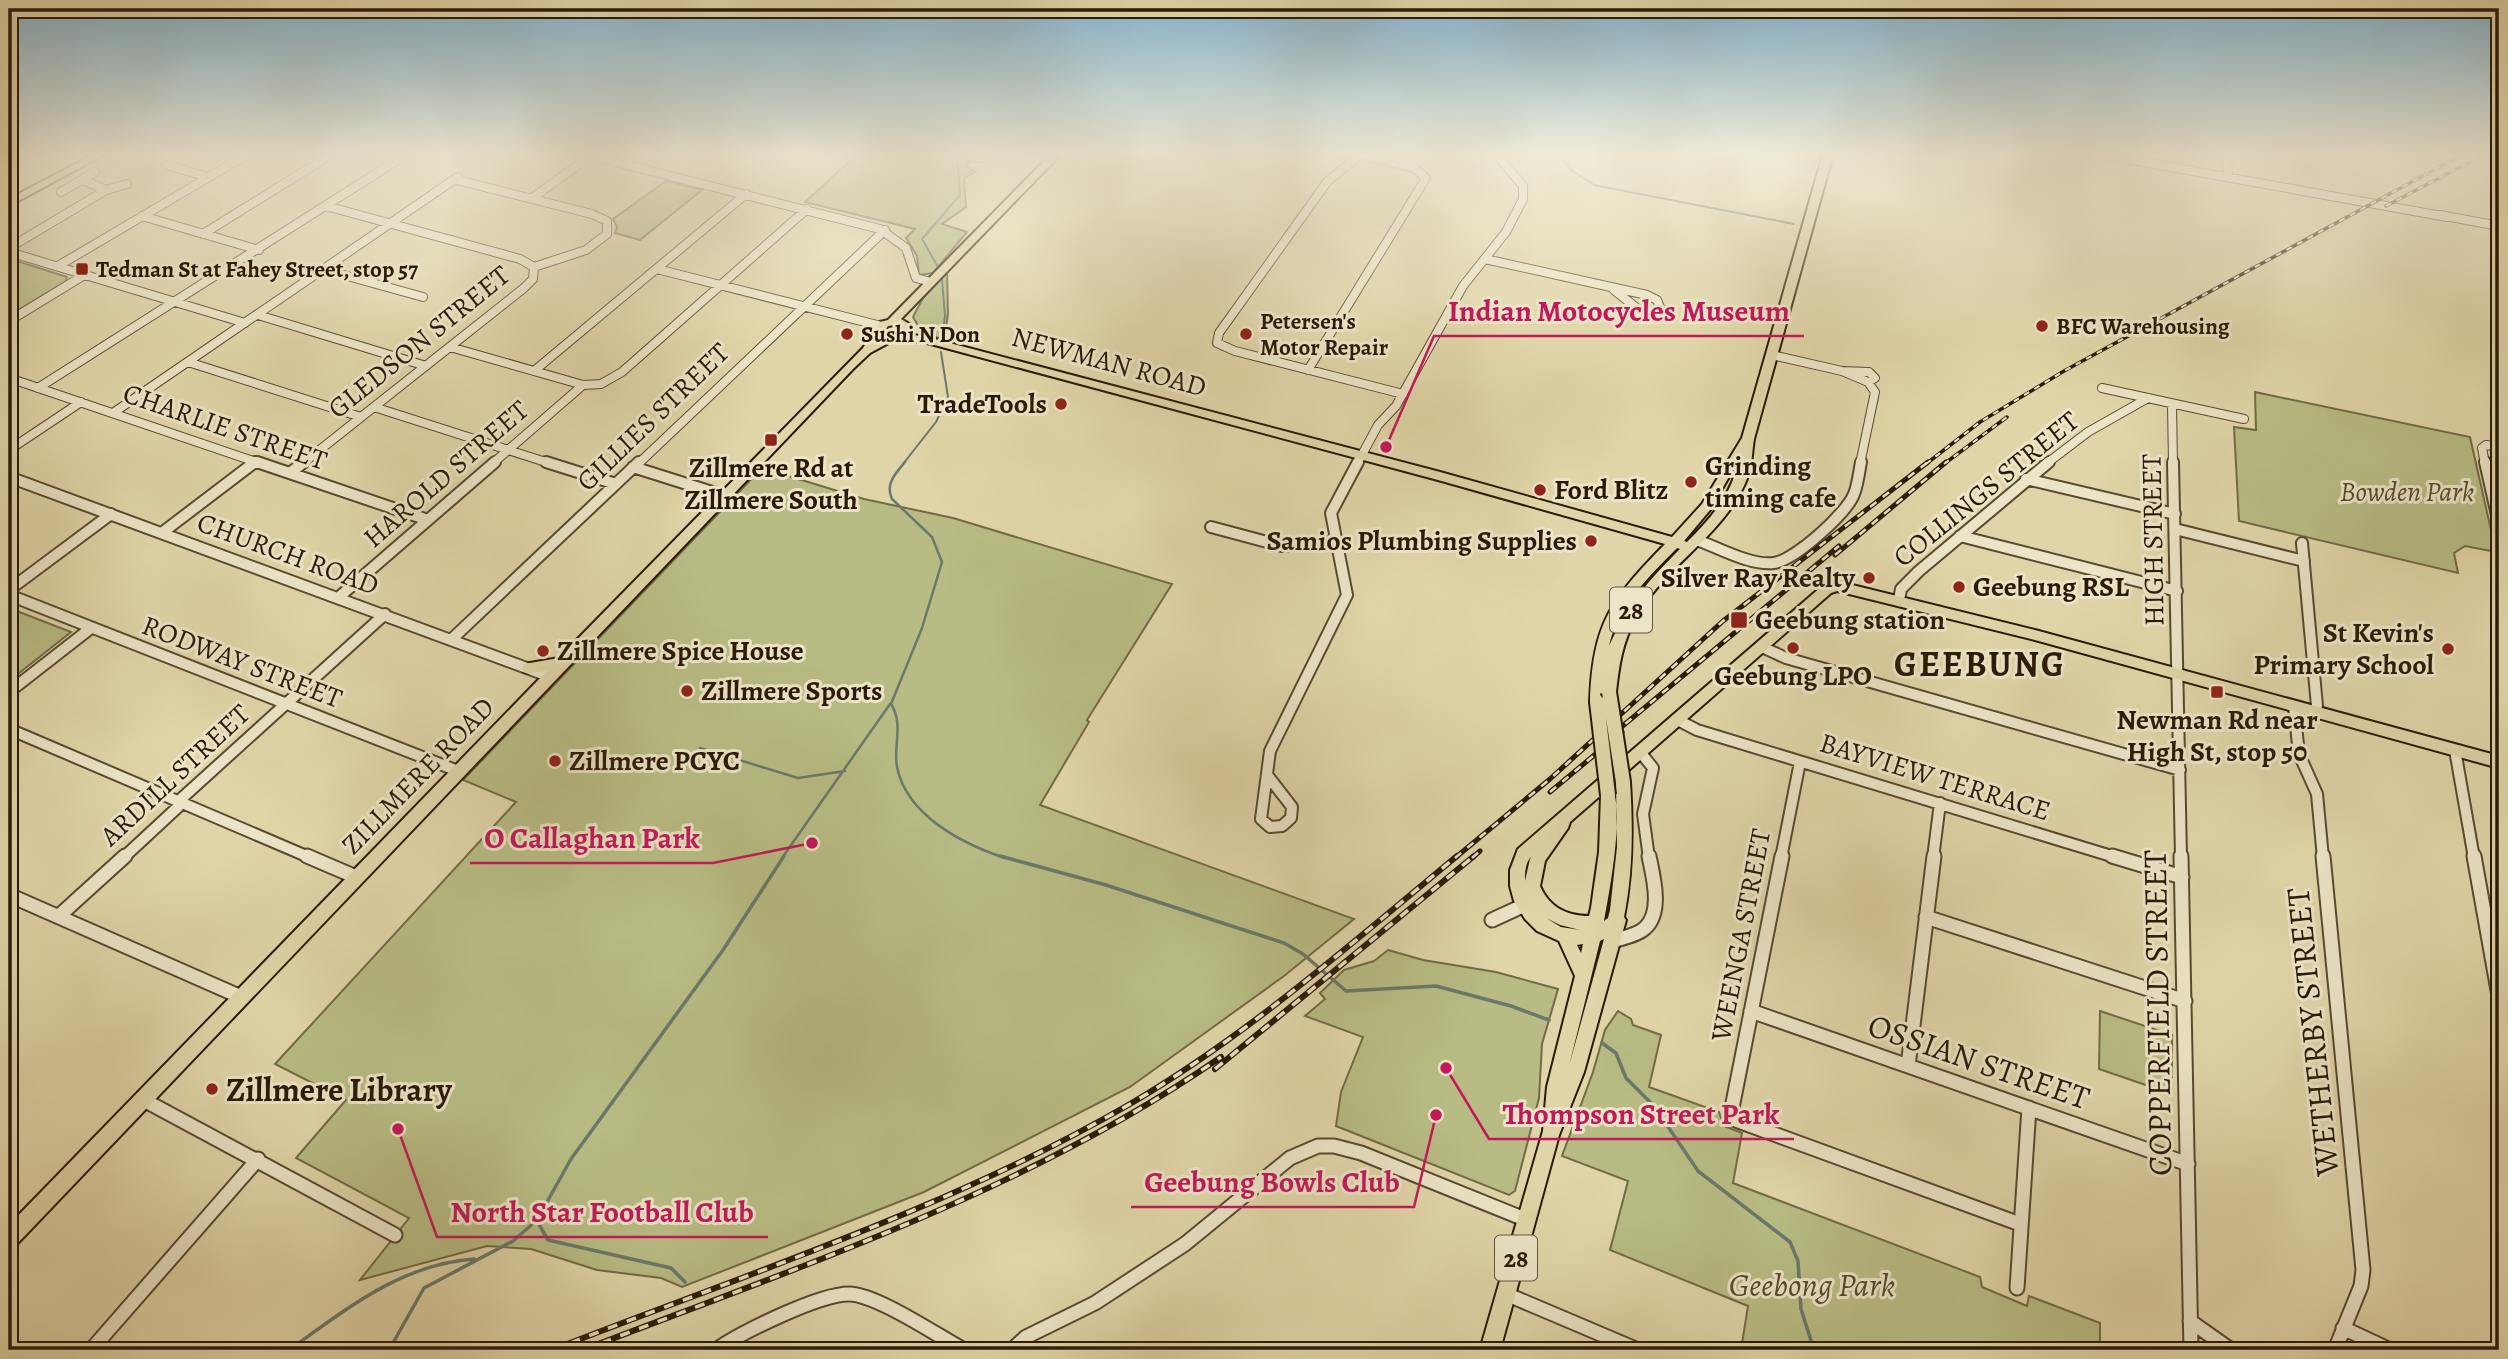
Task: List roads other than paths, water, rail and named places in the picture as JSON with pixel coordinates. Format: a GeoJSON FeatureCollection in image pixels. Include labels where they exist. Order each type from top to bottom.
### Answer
{"type":"FeatureCollection","features":[{"type":"Feature","properties":{"kind":"main road"},"geometry":{"type":"LineString","coordinates":[[894,330],[912,303],[994,217]]}},
{"type":"Feature","properties":{"kind":"main road","name":"28"},"geometry":{"type":"LineString","coordinates":[[1551,1133],[1560,1117],[1577,1068],[1618,920],[1626,856],[1623,782],[1603,697],[1611,657],[1622,624],[1646,591],[1693,544],[1734,494],[1810,217]]}},
{"type":"Feature","properties":{"kind":"main road","name":"NEWMAN ROAD"},"geometry":{"type":"LineString","coordinates":[[894,330],[1277,434],[1307,448],[1360,458],[1421,478],[1469,486],[1646,535],[1676,539]]}},
{"type":"Feature","properties":{"kind":"main road","name":"ZILLMERE ROAD"},"geometry":{"type":"LineString","coordinates":[[9,1238],[866,351],[894,330]]}},
{"type":"Feature","properties":{"kind":"main road","name":"28"},"geometry":{"type":"LineString","coordinates":[[1490,1350],[1551,1133],[1557,1083],[1594,930],[1607,861],[1608,795],[1599,662],[1609,622],[1622,597],[1713,497],[1740,448],[1748,439]]}},
{"type":"Feature","properties":{"kind":"main road","name":"NEWMAN ROAD"},"geometry":{"type":"LineString","coordinates":[[1619,526],[1633,525],[1693,544]]}},
{"type":"Feature","properties":{"kind":"main road"},"geometry":{"type":"LineString","coordinates":[[1646,535],[1648,566]]}},
{"type":"Feature","properties":{"kind":"main road"},"geometry":{"type":"LineString","coordinates":[[1594,930],[1563,920],[1531,902],[1516,887],[1520,860],[1538,838],[1641,753],[1676,719],[1826,590],[1836,586],[1899,600],[2017,632],[2035,640],[2179,675],[2499,762]]}},
{"type":"Feature","properties":{"kind":"main road"},"geometry":{"type":"LineString","coordinates":[[529,668],[564,663]]}},
{"type":"Feature","properties":{"kind":"main road"},"geometry":{"type":"LineString","coordinates":[[1531,902],[1539,922],[1564,935],[1594,930],[1618,920]]}},
{"type":"Feature","properties":{"kind":"main road"},"geometry":{"type":"LineString","coordinates":[[1564,935],[1583,976]]}},
{"type":"Feature","properties":{"kind":"street"},"geometry":{"type":"LineString","coordinates":[[9,250],[62,217]]}},
{"type":"Feature","properties":{"kind":"street"},"geometry":{"type":"LineString","coordinates":[[58,266],[140,217]]}},
{"type":"Feature","properties":{"kind":"street"},"geometry":{"type":"LineString","coordinates":[[147,217],[259,250]]}},
{"type":"Feature","properties":{"kind":"street"},"geometry":{"type":"LineString","coordinates":[[204,234],[231,217]]}},
{"type":"Feature","properties":{"kind":"street"},"geometry":{"type":"LineString","coordinates":[[38,388],[309,217]]}},
{"type":"Feature","properties":{"kind":"street"},"geometry":{"type":"LineString","coordinates":[[369,217],[524,260],[534,267],[591,248],[605,237],[609,228],[607,221],[600,217]]}},
{"type":"Feature","properties":{"kind":"street"},"geometry":{"type":"LineString","coordinates":[[113,413],[398,217]]}},
{"type":"Feature","properties":{"kind":"street"},"geometry":{"type":"LineString","coordinates":[[534,371],[718,217]]}},
{"type":"Feature","properties":{"kind":"street"},"geometry":{"type":"LineString","coordinates":[[450,347],[583,385],[597,385],[615,377],[797,217]]}},
{"type":"Feature","properties":{"kind":"street"},"geometry":{"type":"LineString","coordinates":[[838,217],[885,230],[899,239],[909,250],[915,268],[910,281],[928,285]]}},
{"type":"Feature","properties":{"kind":"street"},"geometry":{"type":"LineString","coordinates":[[1302,217],[1217,338],[1218,345],[1403,394]]}},
{"type":"Feature","properties":{"kind":"street"},"geometry":{"type":"LineString","coordinates":[[1308,370],[1402,217]]}},
{"type":"Feature","properties":{"kind":"street"},"geometry":{"type":"LineString","coordinates":[[1268,776],[1270,751],[1346,601],[1348,582],[1335,542],[1331,513],[1380,422],[1394,409],[1460,290],[1506,232],[1513,217]]}},
{"type":"Feature","properties":{"kind":"street"},"geometry":{"type":"LineString","coordinates":[[2449,217],[2499,226]]}},
{"type":"Feature","properties":{"kind":"street","name":"GILLIES STREET"},"geometry":{"type":"LineString","coordinates":[[453,638],[885,230]]}},
{"type":"Feature","properties":{"kind":"street"},"geometry":{"type":"LineString","coordinates":[[9,250],[245,323]]}},
{"type":"Feature","properties":{"kind":"street"},"geometry":{"type":"LineString","coordinates":[[9,260],[18,254]]}},
{"type":"Feature","properties":{"kind":"street"},"geometry":{"type":"LineString","coordinates":[[1485,259],[1651,296],[1660,307],[1653,312],[1643,312],[1615,290]]}},
{"type":"Feature","properties":{"kind":"street","name":"GLEDSON STREET"},"geometry":{"type":"LineString","coordinates":[[290,473],[527,285],[534,276],[534,267]]}},
{"type":"Feature","properties":{"kind":"street"},"geometry":{"type":"LineString","coordinates":[[322,269],[423,297]]}},
{"type":"Feature","properties":{"kind":"street"},"geometry":{"type":"LineString","coordinates":[[657,269],[894,330]]}},
{"type":"Feature","properties":{"kind":"street"},"geometry":{"type":"LineString","coordinates":[[9,321],[86,274]]}},
{"type":"Feature","properties":{"kind":"street"},"geometry":{"type":"LineString","coordinates":[[258,315],[426,366]]}},
{"type":"Feature","properties":{"kind":"street","name":"NEWMAN ROAD"},"geometry":{"type":"LineString","coordinates":[[1693,544],[1774,563],[1793,554],[1840,516],[1850,504],[1875,396],[1868,382],[1842,371],[1772,355]]}},
{"type":"Feature","properties":{"kind":"street"},"geometry":{"type":"LineString","coordinates":[[188,362],[361,417]]}},
{"type":"Feature","properties":{"kind":"street","name":"CHARLIE STREET"},"geometry":{"type":"LineString","coordinates":[[9,378],[428,520]]}},
{"type":"Feature","properties":{"kind":"street","name":"HAROLD STREET"},"geometry":{"type":"LineString","coordinates":[[339,597],[583,385]]}},
{"type":"Feature","properties":{"kind":"street"},"geometry":{"type":"LineString","coordinates":[[2102,388],[2244,419]]}},
{"type":"Feature","properties":{"kind":"street","name":"COLLINGS STREET"},"geometry":{"type":"LineString","coordinates":[[1899,600],[1904,585],[2026,479],[2088,432],[2148,398]]}},
{"type":"Feature","properties":{"kind":"street"},"geometry":{"type":"LineString","coordinates":[[9,450],[81,402]]}},
{"type":"Feature","properties":{"kind":"street","name":"HIGH STREET"},"geometry":{"type":"LineString","coordinates":[[2172,404],[2179,675]]}},
{"type":"Feature","properties":{"kind":"street"},"geometry":{"type":"LineString","coordinates":[[374,407],[615,484]]}},
{"type":"Feature","properties":{"kind":"street"},"geometry":{"type":"LineString","coordinates":[[2499,447],[2483,446],[2499,524]]}},
{"type":"Feature","properties":{"kind":"street"},"geometry":{"type":"LineString","coordinates":[[163,533],[256,461]]}},
{"type":"Feature","properties":{"kind":"street"},"geometry":{"type":"LineString","coordinates":[[633,467],[725,496]]}},
{"type":"Feature","properties":{"kind":"street","name":"CHURCH ROAD"},"geometry":{"type":"LineString","coordinates":[[10,479],[453,638],[551,677]]}},
{"type":"Feature","properties":{"kind":"street"},"geometry":{"type":"LineString","coordinates":[[2026,479],[2175,514]]}},
{"type":"Feature","properties":{"kind":"street"},"geometry":{"type":"LineString","coordinates":[[9,592],[111,514]]}},
{"type":"Feature","properties":{"kind":"street"},"geometry":{"type":"LineString","coordinates":[[1211,527],[1282,546],[1335,542]]}},
{"type":"Feature","properties":{"kind":"street"},"geometry":{"type":"LineString","coordinates":[[2175,529],[2304,561]]}},
{"type":"Feature","properties":{"kind":"street"},"geometry":{"type":"LineString","coordinates":[[1960,536],[2176,591]]}},
{"type":"Feature","properties":{"kind":"street"},"geometry":{"type":"LineString","coordinates":[[2302,543],[2317,706],[2315,713]]}},
{"type":"Feature","properties":{"kind":"street","name":"RODWAY STREET"},"geometry":{"type":"LineString","coordinates":[[9,592],[91,628],[458,771]]}},
{"type":"Feature","properties":{"kind":"street","name":"ARDILL STREET"},"geometry":{"type":"LineString","coordinates":[[60,915],[385,614]]}},
{"type":"Feature","properties":{"kind":"street"},"geometry":{"type":"LineString","coordinates":[[9,692],[91,628]]}},
{"type":"Feature","properties":{"kind":"street"},"geometry":{"type":"LineString","coordinates":[[1762,647],[1786,658],[2180,770]]}},
{"type":"Feature","properties":{"kind":"street","name":"COPPERFIELD STREET"},"geometry":{"type":"LineString","coordinates":[[2179,675],[2191,1350]]}},
{"type":"Feature","properties":{"kind":"street","name":"WETHERBY STREET"},"geometry":{"type":"LineString","coordinates":[[2294,707],[2299,754],[2316,794],[2363,1270],[2361,1286],[2335,1350]]}},
{"type":"Feature","properties":{"kind":"street","name":"BAYVIEW TERRACE"},"geometry":{"type":"LineString","coordinates":[[1676,719],[1697,730],[2182,877]]}},
{"type":"Feature","properties":{"kind":"street"},"geometry":{"type":"LineString","coordinates":[[9,729],[356,877]]}},
{"type":"Feature","properties":{"kind":"street"},"geometry":{"type":"LineString","coordinates":[[2455,750],[2499,996]]}},
{"type":"Feature","properties":{"kind":"street"},"geometry":{"type":"LineString","coordinates":[[1614,941],[1644,930],[1655,912],[1643,826],[1645,794],[1653,768],[1641,753]]}},
{"type":"Feature","properties":{"kind":"street","name":"WEENGA STREET"},"geometry":{"type":"LineString","coordinates":[[1800,762],[1730,1118],[2020,1224]]}},
{"type":"Feature","properties":{"kind":"street"},"geometry":{"type":"LineString","coordinates":[[1908,1066],[1940,803]]}},
{"type":"Feature","properties":{"kind":"street"},"geometry":{"type":"LineString","coordinates":[[9,895],[60,915],[241,997]]}},
{"type":"Feature","properties":{"kind":"street"},"geometry":{"type":"LineString","coordinates":[[1492,920],[1531,902]]}},
{"type":"Feature","properties":{"kind":"street"},"geometry":{"type":"LineString","coordinates":[[1926,917],[2185,1001]]}},
{"type":"Feature","properties":{"kind":"street","name":"OSSIAN STREET"},"geometry":{"type":"LineString","coordinates":[[1751,1012],[2188,1164]]}},
{"type":"Feature","properties":{"kind":"street"},"geometry":{"type":"LineString","coordinates":[[142,1099],[396,1235]]}},
{"type":"Feature","properties":{"kind":"street"},"geometry":{"type":"LineString","coordinates":[[2017,1287],[2029,1108]]}},
{"type":"Feature","properties":{"kind":"street"},"geometry":{"type":"LineString","coordinates":[[1012,1350],[1026,1337],[1095,1303],[1185,1244],[1290,1158],[1318,1146],[1334,1146],[1361,1153],[1527,1220]]}},
{"type":"Feature","properties":{"kind":"street"},"geometry":{"type":"LineString","coordinates":[[91,1350],[258,1159]]}},
{"type":"Feature","properties":{"kind":"street"},"geometry":{"type":"LineString","coordinates":[[719,1348],[761,1324],[829,1298],[849,1294],[872,1300],[964,1350]]}},
{"type":"Feature","properties":{"kind":"street"},"geometry":{"type":"LineString","coordinates":[[1506,1294],[1638,1350]]}},
{"type":"Feature","properties":{"kind":"street"},"geometry":{"type":"LineString","coordinates":[[2190,1321],[2231,1350]]}},
{"type":"Feature","properties":{"kind":"street"},"geometry":{"type":"LineString","coordinates":[[2343,1328],[2390,1350]]}},
{"type":"Feature","properties":{"kind":"waterway"},"geometry":{"type":"LineString","coordinates":[[938,267],[922,239],[941,217]]}},
{"type":"Feature","properties":{"kind":"waterway"},"geometry":{"type":"LineString","coordinates":[[1760,217],[1794,224]]}},
{"type":"Feature","properties":{"kind":"waterway"},"geometry":{"type":"LineString","coordinates":[[942,279],[945,316],[942,338]]}},
{"type":"Feature","properties":{"kind":"waterway"},"geometry":{"type":"LineString","coordinates":[[903,464],[936,422],[948,397],[941,352]]}},
{"type":"Feature","properties":{"kind":"waterway"},"geometry":{"type":"LineString","coordinates":[[905,462],[890,484],[890,494],[932,537],[942,562],[922,628],[891,704],[898,727],[897,767],[912,800],[924,814],[955,836],[1005,858]]}},
{"type":"Feature","properties":{"kind":"waterway"},"geometry":{"type":"LineString","coordinates":[[843,771],[890,704]]}},
{"type":"Feature","properties":{"kind":"waterway"},"geometry":{"type":"LineString","coordinates":[[700,748],[798,778],[843,771]]}},
{"type":"Feature","properties":{"kind":"waterway"},"geometry":{"type":"LineString","coordinates":[[782,858],[843,771]]}},
{"type":"Feature","properties":{"kind":"waterway"},"geometry":{"type":"LineString","coordinates":[[389,1350],[424,1288],[513,1241],[537,1220],[571,1159],[723,950],[784,856]]}},
{"type":"Feature","properties":{"kind":"waterway"},"geometry":{"type":"LineString","coordinates":[[1000,856],[1106,885],[1284,943],[1303,954],[1346,991],[1436,986],[1511,1006],[1549,1020]]}},
{"type":"Feature","properties":{"kind":"waterway"},"geometry":{"type":"LineString","coordinates":[[1602,1043],[1616,1053],[1626,1078],[1654,1106],[1698,1171],[1790,1242],[1798,1261],[1801,1309],[1814,1350]]}},
{"type":"Feature","properties":{"kind":"waterway"},"geometry":{"type":"LineString","coordinates":[[537,1221],[548,1240],[671,1268],[685,1282]]}},
{"type":"Feature","properties":{"kind":"waterway"},"geometry":{"type":"LineString","coordinates":[[289,1350],[354,1305],[399,1279],[447,1263],[474,1259]]}},
{"type":"Feature","properties":{"kind":"railway"},"geometry":{"type":"LineString","coordinates":[[1926,464],[1980,422],[2064,371],[2346,217]]}},
{"type":"Feature","properties":{"kind":"railway"},"geometry":{"type":"LineString","coordinates":[[1944,464],[2007,417]]}},
{"type":"Feature","properties":{"kind":"railway"},"geometry":{"type":"LineString","coordinates":[[1455,858],[1550,779],[1723,621],[1928,462]]}},
{"type":"Feature","properties":{"kind":"railway"},"geometry":{"type":"LineString","coordinates":[[1835,555],[1946,462]]}},
{"type":"Feature","properties":{"kind":"railway"},"geometry":{"type":"LineString","coordinates":[[1613,734],[1839,546]]}},
{"type":"Feature","properties":{"kind":"railway"},"geometry":{"type":"LineString","coordinates":[[1550,792],[1622,732]]}},
{"type":"Feature","properties":{"kind":"railway"},"geometry":{"type":"LineString","coordinates":[[1472,858],[1480,851]]}},
{"type":"Feature","properties":{"kind":"railway"},"geometry":{"type":"LineString","coordinates":[[552,1350],[919,1208],[991,1176],[1130,1104],[1174,1077],[1258,1018],[1339,955],[1457,856]]}},
{"type":"Feature","properties":{"kind":"railway"},"geometry":{"type":"LineString","coordinates":[[1215,1069],[1474,856]]}},
{"type":"Feature","properties":{"kind":"railway"},"geometry":{"type":"LineString","coordinates":[[583,1350],[830,1256],[991,1186],[1070,1148],[1147,1105],[1221,1057]]}},
{"type":"Feature","properties":{"kind":"place","name":"Tedman St at Fahey Street, stop 57"},"geometry":{"type":"Point","coordinates":[82,269]}},
{"type":"Feature","properties":{"kind":"place","name":"BFC Warehousing"},"geometry":{"type":"Point","coordinates":[2042,326]}},
{"type":"Feature","properties":{"kind":"place","name":"Sushi N Don"},"geometry":{"type":"Point","coordinates":[847,334]}},
{"type":"Feature","properties":{"kind":"place","name":"Petersen's Motor Repair"},"geometry":{"type":"Point","coordinates":[1246,334]}},
{"type":"Feature","properties":{"kind":"place","name":"TradeTools"},"geometry":{"type":"Point","coordinates":[1061,404]}},
{"type":"Feature","properties":{"kind":"place","name":"Zillmere Rd at Zillmere South"},"geometry":{"type":"Point","coordinates":[771,440]}},
{"type":"Feature","properties":{"kind":"place","name":"Indian Motocycles Museum"},"geometry":{"type":"Point","coordinates":[1386,447]}},
{"type":"Feature","properties":{"kind":"place","name":"Grinding timing cafe"},"geometry":{"type":"Point","coordinates":[1691,482]}},
{"type":"Feature","properties":{"kind":"place","name":"Ford Blitz"},"geometry":{"type":"Point","coordinates":[1540,490]}},
{"type":"Feature","properties":{"kind":"place","name":"Samios Plumbing Supplies"},"geometry":{"type":"Point","coordinates":[1591,541]}},
{"type":"Feature","properties":{"kind":"place","name":"Silver Ray Realty"},"geometry":{"type":"Point","coordinates":[1869,578]}},
{"type":"Feature","properties":{"kind":"place","name":"Geebung RSL"},"geometry":{"type":"Point","coordinates":[1959,587]}},
{"type":"Feature","properties":{"kind":"place","name":"Geebung station"},"geometry":{"type":"Point","coordinates":[1739,620]}},
{"type":"Feature","properties":{"kind":"place","name":"Geebung LPO"},"geometry":{"type":"Point","coordinates":[1793,648]}},
{"type":"Feature","properties":{"kind":"place","name":"St Kevin's Primary School"},"geometry":{"type":"Point","coordinates":[2448,649]}},
{"type":"Feature","properties":{"kind":"place","name":"Zillmere Spice House"},"geometry":{"type":"Point","coordinates":[543,651]}},
{"type":"Feature","properties":{"kind":"place","name":"Zillmere Sports"},"geometry":{"type":"Point","coordinates":[687,691]}},
{"type":"Feature","properties":{"kind":"place","name":"Newman Rd near High St, stop 50"},"geometry":{"type":"Point","coordinates":[2217,692]}},
{"type":"Feature","properties":{"kind":"place","name":"Zillmere PCYC"},"geometry":{"type":"Point","coordinates":[555,761]}},
{"type":"Feature","properties":{"kind":"place","name":"O Callaghan Park"},"geometry":{"type":"Point","coordinates":[812,843]}},
{"type":"Feature","properties":{"kind":"place","name":"Thompson Street Park"},"geometry":{"type":"Point","coordinates":[1446,1068]}},
{"type":"Feature","properties":{"kind":"place","name":"Zillmere Library"},"geometry":{"type":"Point","coordinates":[212,1089]}},
{"type":"Feature","properties":{"kind":"place","name":"Geebung Bowls Club"},"geometry":{"type":"Point","coordinates":[1436,1115]}},
{"type":"Feature","properties":{"kind":"place","name":"North Star Football Club"},"geometry":{"type":"Point","coordinates":[398,1129]}},
{"type":"Feature","properties":{"kind":"district","name":"GEEBUNG"},"geometry":{"type":"Point","coordinates":[1980,664]}},
{"type":"Feature","properties":{"kind":"park label","name":"Bowden Park"},"geometry":{"type":"Point","coordinates":[2407,492]}},
{"type":"Feature","properties":{"kind":"park label","name":"Geebong Park"},"geometry":{"type":"Point","coordinates":[1812,1284]}}]}
